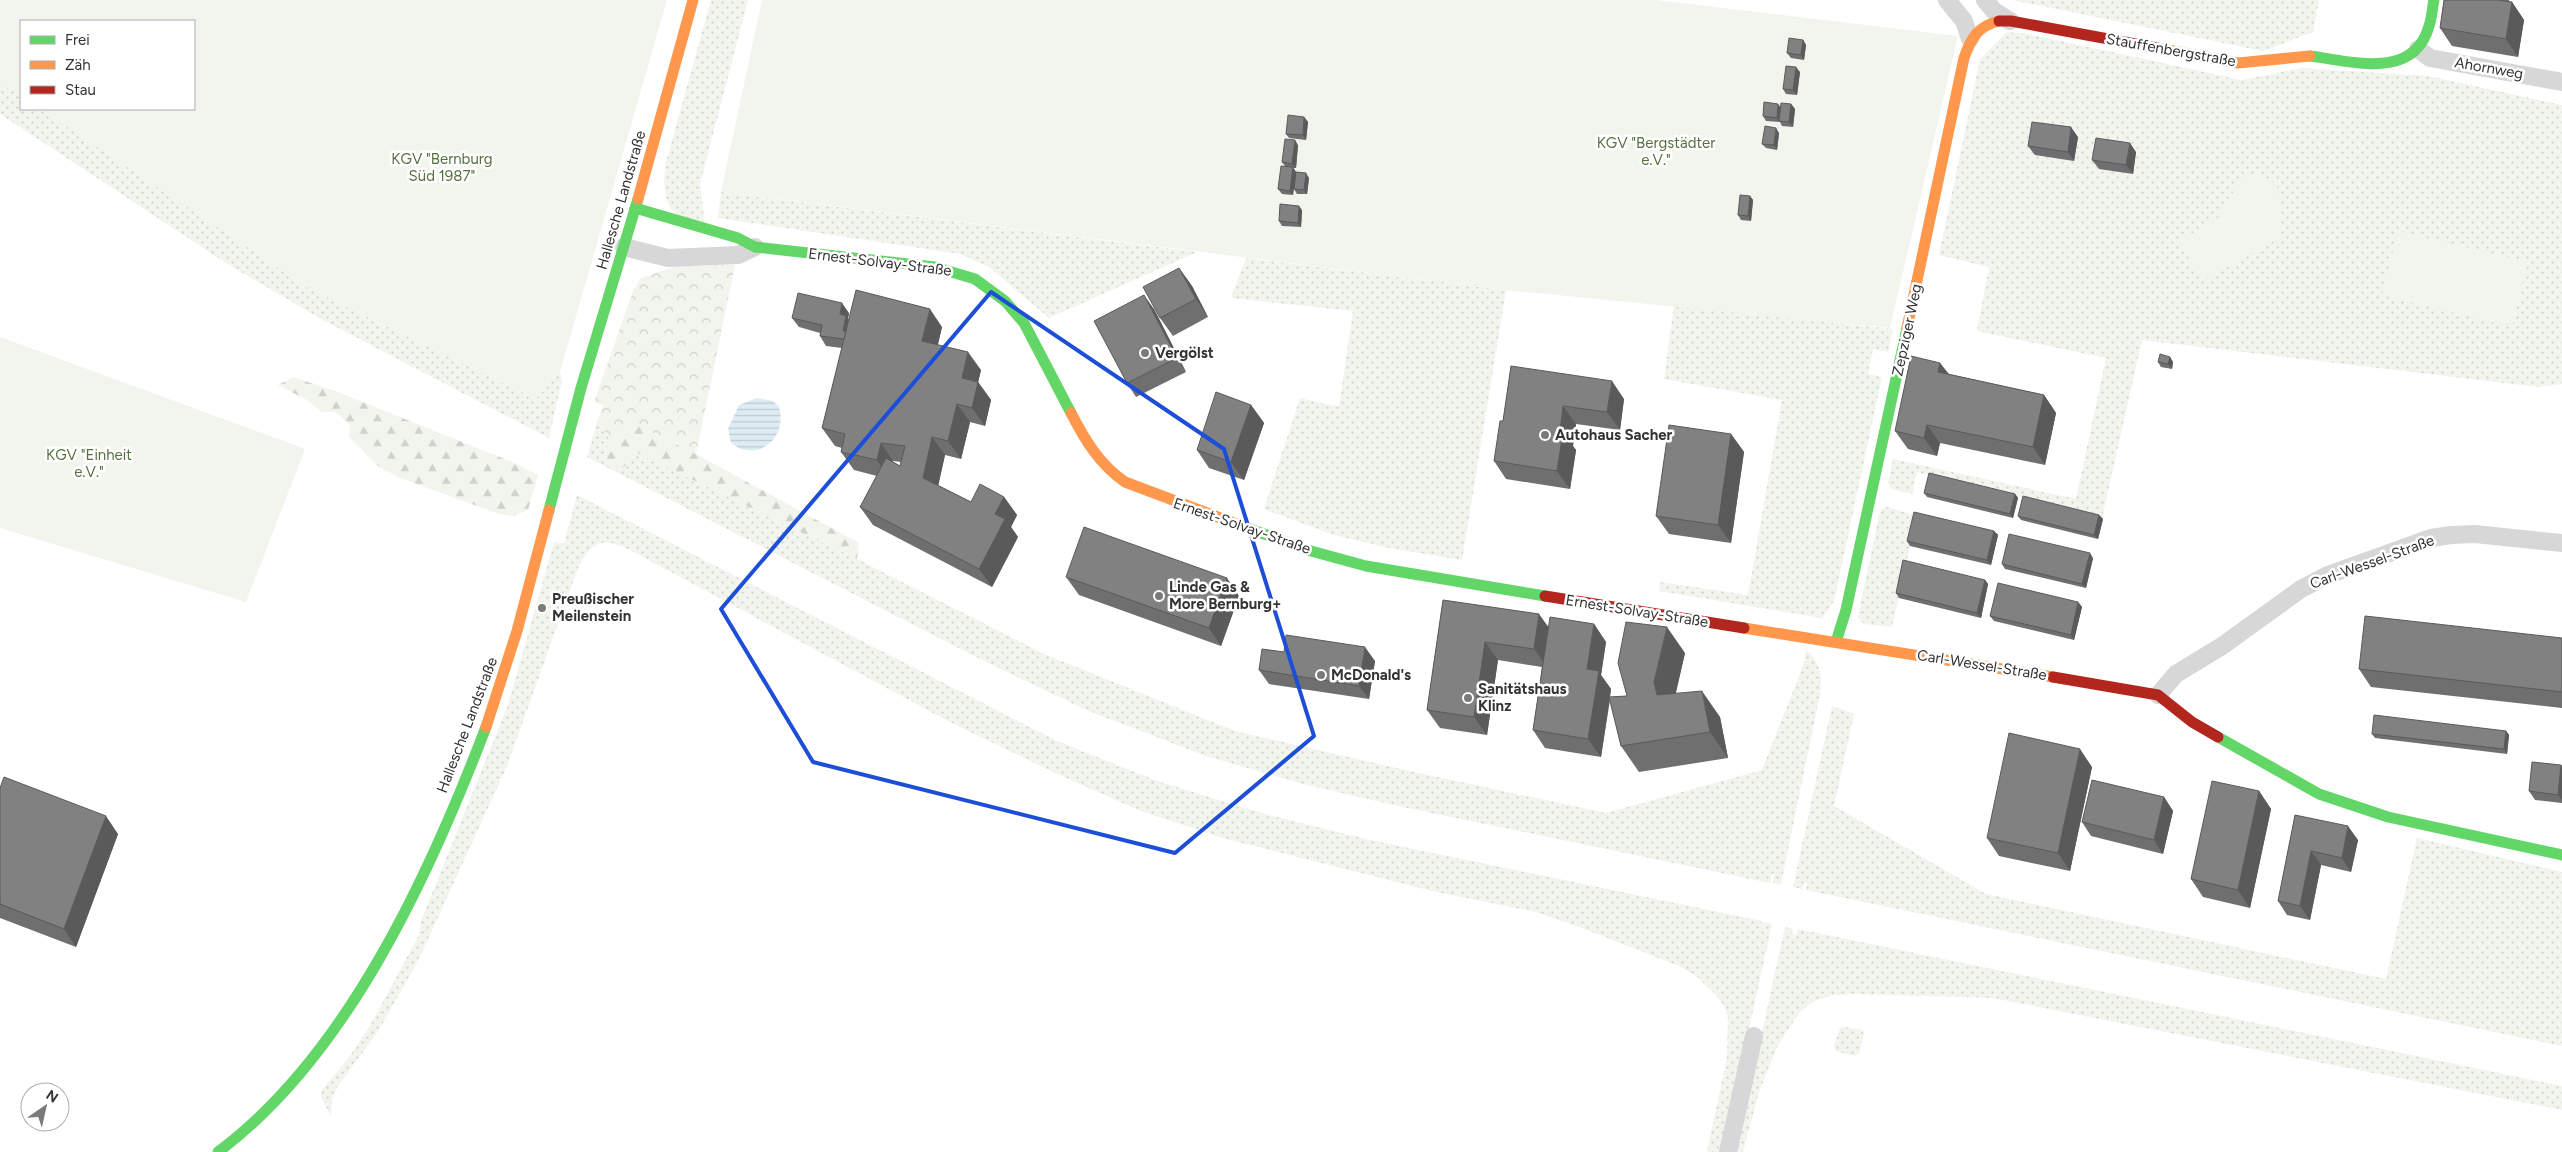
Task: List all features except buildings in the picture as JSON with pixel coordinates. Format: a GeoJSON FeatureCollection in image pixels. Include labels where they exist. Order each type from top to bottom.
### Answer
{"type":"FeatureCollection","features":[{"type":"Feature","properties":{"kind":"street","name":"Hallesche Landstraße"},"geometry":{"type":"LineString","coordinates":[[218,1152],[240,1137],[274,1106],[305,1070],[355,996],[393,932],[434,851],[494,704],[547,521],[575,407],[624,247],[693,0]]}},
{"type":"Feature","properties":{"kind":"street"},"geometry":{"type":"LineString","coordinates":[[1947,0],[1964,21],[1970,39]]}},
{"type":"Feature","properties":{"kind":"street","name":"Stauffenbergstraße"},"geometry":{"type":"LineString","coordinates":[[1985,0],[1994,11],[2010,21]]}},
{"type":"Feature","properties":{"kind":"street"},"geometry":{"type":"LineString","coordinates":[[2418,49],[2429,28],[2434,0]]}},
{"type":"Feature","properties":{"kind":"street","name":"Stauffenbergstraße"},"geometry":{"type":"LineString","coordinates":[[1970,39],[1977,30],[1997,20],[2238,63],[2306,56],[2385,65],[2409,57],[2418,49]]}},
{"type":"Feature","properties":{"kind":"street","name":"Zepziger Weg"},"geometry":{"type":"LineString","coordinates":[[1836,642],[1850,590],[1934,204],[1960,69],[1970,39]]}},
{"type":"Feature","properties":{"kind":"street","name":"Ahornweg"},"geometry":{"type":"LineString","coordinates":[[2418,49],[2430,58],[2562,82]]}},
{"type":"Feature","properties":{"kind":"street","name":"Ernest-Solvay-Straße"},"geometry":{"type":"LineString","coordinates":[[635,208],[738,238],[755,247],[935,267],[960,272],[980,281],[1011,305],[1024,323],[1087,444],[1098,460],[1125,482],[1189,508],[1311,551],[1394,572],[1836,642]]}},
{"type":"Feature","properties":{"kind":"street","name":"Ernest-Solvay-Straße"},"geometry":{"type":"LineString","coordinates":[[624,247],[668,258],[738,255],[755,247]]}},
{"type":"Feature","properties":{"kind":"street","name":"Carl-Wessel-Straße"},"geometry":{"type":"LineString","coordinates":[[2158,695],[2176,674],[2222,646],[2301,589],[2328,576],[2431,538],[2452,535],[2475,534],[2562,543]]}},
{"type":"Feature","properties":{"kind":"street","name":"Carl-Wessel-Straße"},"geometry":{"type":"LineString","coordinates":[[1836,642],[2158,695],[2192,722],[2296,781],[2336,800],[2388,816],[2562,855]]}},
{"type":"Feature","properties":{"kind":"street"},"geometry":{"type":"LineString","coordinates":[[1728,1152],[1754,1036]]}},
{"type":"Feature","properties":{"kind":"highlighted area"},"geometry":{"type":"Polygon","coordinates":[[[991,292],[1224,449],[1314,736],[1175,853],[813,762],[721,609],[991,292]]]}},
{"type":"Feature","properties":{"kind":"green space","name":"KGV \"Bernburg Süd 1987\""},"geometry":{"type":"Polygon","coordinates":[[[0,0],[667,0],[560,372],[536,399],[310,289],[42,110],[195,110],[195,20],[20,20],[20,96],[0,83],[0,0]]]}},
{"type":"Feature","properties":{"kind":"green space"},"geometry":{"type":"Polygon","coordinates":[[[711,0],[748,0],[700,184],[705,226],[682,218],[673,211],[667,199],[664,176],[666,162],[711,0]]]}},
{"type":"Feature","properties":{"kind":"green space","name":"KGV \"Bergstädter e.V.\""},"geometry":{"type":"Polygon","coordinates":[[[762,0],[1656,0],[1958,36],[1890,328],[1506,290],[721,192],[762,0]]]}},
{"type":"Feature","properties":{"kind":"green space"},"geometry":{"type":"Polygon","coordinates":[[[2012,0],[2319,0],[2313,32],[2263,51],[2012,0]]]}},
{"type":"Feature","properties":{"kind":"green space"},"geometry":{"type":"Polygon","coordinates":[[[2007,32],[2029,34],[2241,80],[2302,68],[2428,76],[2562,105],[2562,384],[2538,387],[2142,340],[2102,518],[1917,472],[1912,494],[1891,489],[1888,483],[1893,459],[2076,499],[2106,358],[1977,331],[1989,267],[1939,255],[1980,59],[2007,32]]]}},
{"type":"Feature","properties":{"kind":"green space"},"geometry":{"type":"Polygon","coordinates":[[[0,83],[20,95],[20,110],[42,110],[310,289],[536,399],[560,372],[562,381],[549,438],[323,320],[226,263],[0,114],[0,83]]]}},
{"type":"Feature","properties":{"kind":"green space"},"geometry":{"type":"Polygon","coordinates":[[[2255,174],[2272,181],[2278,189],[2282,237],[2202,281],[2179,241],[2217,219],[2241,179],[2255,174]]]}},
{"type":"Feature","properties":{"kind":"green space"},"geometry":{"type":"Polygon","coordinates":[[[721,192],[1197,252],[1049,318],[989,267],[960,254],[718,218],[721,192]]]}},
{"type":"Feature","properties":{"kind":"green space"},"geometry":{"type":"Polygon","coordinates":[[[2398,231],[2528,262],[2512,327],[2382,295],[2398,231]]]}},
{"type":"Feature","properties":{"kind":"green space"},"geometry":{"type":"Polygon","coordinates":[[[1246,258],[1506,290],[1462,560],[1389,548],[1334,535],[1264,509],[1300,398],[1339,407],[1353,311],[1231,298],[1246,258]]]}},
{"type":"Feature","properties":{"kind":"green space"},"geometry":{"type":"Polygon","coordinates":[[[735,265],[696,454],[639,426],[610,440],[598,419],[603,405],[594,402],[633,291],[641,278],[677,266],[735,265]]]}},
{"type":"Feature","properties":{"kind":"green space"},"geometry":{"type":"Polygon","coordinates":[[[1674,305],[1893,329],[1888,352],[1873,349],[1868,374],[1882,377],[1834,601],[1822,618],[1659,591],[1660,582],[1748,595],[1782,400],[1664,379],[1674,305]]]}},
{"type":"Feature","properties":{"kind":"green space","name":"KGV \"Einheit e.V.\""},"geometry":{"type":"Polygon","coordinates":[[[0,337],[305,449],[246,602],[0,528],[0,337]]]}},
{"type":"Feature","properties":{"kind":"green space"},"geometry":{"type":"Polygon","coordinates":[[[293,377],[335,391],[512,462],[538,475],[528,510],[513,516],[499,514],[403,479],[379,467],[349,437],[350,425],[336,412],[322,412],[307,400],[278,385],[293,377]]]}},
{"type":"Feature","properties":{"kind":"green space"},"geometry":{"type":"Polygon","coordinates":[[[598,419],[610,440],[602,460],[621,470],[637,453],[857,559],[1044,654],[1235,731],[1606,813],[1762,770],[1803,666],[1806,650],[1819,667],[1821,689],[1781,884],[1773,883],[1774,875],[1772,874],[1770,883],[1398,806],[1303,784],[1206,756],[1086,710],[978,658],[587,457],[598,419]]]}},
{"type":"Feature","properties":{"kind":"green space"},"geometry":{"type":"Polygon","coordinates":[[[639,426],[696,454],[859,543],[857,559],[637,453],[621,470],[601,460],[610,440],[639,426]]]}},
{"type":"Feature","properties":{"kind":"green space"},"geometry":{"type":"Polygon","coordinates":[[[577,495],[1057,741],[1157,781],[1265,814],[1370,840],[1762,921],[1763,927],[1764,922],[1772,924],[1722,1152],[1707,1152],[1727,1057],[1728,1018],[1724,1006],[1717,996],[1695,975],[1679,966],[1536,912],[1432,891],[1226,839],[1141,811],[1055,773],[948,721],[643,557],[623,547],[607,543],[593,547],[579,565],[507,766],[418,961],[377,1033],[338,1086],[332,1098],[331,1116],[321,1097],[322,1090],[350,1056],[370,1026],[419,935],[421,921],[508,705],[554,542],[564,544],[577,495]]]}},
{"type":"Feature","properties":{"kind":"green space"},"geometry":{"type":"Polygon","coordinates":[[[1887,507],[1917,516],[1892,627],[1864,624],[1858,617],[1879,515],[1882,509],[1887,507]]]}},
{"type":"Feature","properties":{"kind":"green space"},"geometry":{"type":"Polygon","coordinates":[[[1832,706],[1854,714],[1834,806],[1986,894],[2386,979],[2417,838],[2562,872],[2562,1046],[1806,890],[1807,883],[1804,882],[1802,889],[1793,887],[1832,706]]]}},
{"type":"Feature","properties":{"kind":"green space"},"geometry":{"type":"Polygon","coordinates":[[[1785,927],[1793,929],[1792,934],[1796,935],[1798,929],[2562,1086],[2562,1110],[1993,998],[1833,995],[1814,1001],[1800,1012],[1778,1045],[1759,1092],[1743,1152],[1733,1152],[1743,1120],[1785,927]]]}},
{"type":"Feature","properties":{"kind":"green space"},"geometry":{"type":"Polygon","coordinates":[[[1840,1028],[1862,1030],[1864,1034],[1859,1054],[1854,1056],[1836,1051],[1834,1047],[1840,1028]]]}},
{"type":"Feature","properties":{"kind":"shaded area"},"geometry":{"type":"Polygon","coordinates":[[[757,398],[773,401],[779,407],[781,418],[779,428],[775,437],[760,449],[741,449],[731,443],[728,429],[739,405],[757,398]]]}},
{"type":"Feature","properties":{"kind":"traffic: fast"},"geometry":{"type":"LineString","coordinates":[[2310,56],[2379,64],[2396,61],[2410,55],[2421,43],[2429,26],[2434,0]]}},
{"type":"Feature","properties":{"kind":"traffic: fast"},"geometry":{"type":"LineString","coordinates":[[549,510],[581,388],[638,199]]}},
{"type":"Feature","properties":{"kind":"traffic: fast"},"geometry":{"type":"LineString","coordinates":[[635,208],[738,238],[755,247],[935,267],[975,279],[1005,301],[1024,323],[1071,413]]}},
{"type":"Feature","properties":{"kind":"traffic: fast"},"geometry":{"type":"LineString","coordinates":[[1836,642],[1846,610],[1907,328]]}},
{"type":"Feature","properties":{"kind":"traffic: fast"},"geometry":{"type":"LineString","coordinates":[[1239,525],[1311,551],[1366,566],[1545,596]]}},
{"type":"Feature","properties":{"kind":"traffic: fast"},"geometry":{"type":"LineString","coordinates":[[218,1152],[264,1112],[306,1066],[345,1014],[379,959],[411,901],[439,842],[486,727]]}},
{"type":"Feature","properties":{"kind":"traffic: fast"},"geometry":{"type":"LineString","coordinates":[[2218,737],[2319,794],[2388,817],[2562,855]]}},
{"type":"Feature","properties":{"kind":"traffic: slow"},"geometry":{"type":"LineString","coordinates":[[638,199],[693,0]]}},
{"type":"Feature","properties":{"kind":"traffic: slow"},"geometry":{"type":"LineString","coordinates":[[1907,328],[1964,58],[1969,44],[1976,34],[1986,26],[1999,21]]}},
{"type":"Feature","properties":{"kind":"traffic: slow"},"geometry":{"type":"LineString","coordinates":[[2157,48],[2238,63],[2310,56]]}},
{"type":"Feature","properties":{"kind":"traffic: slow"},"geometry":{"type":"LineString","coordinates":[[1071,413],[1100,459],[1125,482],[1239,525]]}},
{"type":"Feature","properties":{"kind":"traffic: slow"},"geometry":{"type":"LineString","coordinates":[[486,727],[517,631],[549,510]]}},
{"type":"Feature","properties":{"kind":"traffic: slow"},"geometry":{"type":"LineString","coordinates":[[1744,628],[2053,677]]}},
{"type":"Feature","properties":{"kind":"traffic: jam"},"geometry":{"type":"LineString","coordinates":[[1999,21],[2011,21],[2157,48]]}},
{"type":"Feature","properties":{"kind":"traffic: jam"},"geometry":{"type":"LineString","coordinates":[[1545,596],[1744,628]]}},
{"type":"Feature","properties":{"kind":"traffic: jam"},"geometry":{"type":"LineString","coordinates":[[2053,677],[2158,695],[2192,722],[2218,737]]}},
{"type":"Feature","properties":{"kind":"place","name":"Vergölst"},"geometry":{"type":"Point","coordinates":[1145,353]}},
{"type":"Feature","properties":{"kind":"place","name":"Autohaus Sacher"},"geometry":{"type":"Point","coordinates":[1545,435]}},
{"type":"Feature","properties":{"kind":"place","name":"Linde Gas & More Bernburg+"},"geometry":{"type":"Point","coordinates":[1159,596]}},
{"type":"Feature","properties":{"kind":"place","name":"Preußischer Meilenstein"},"geometry":{"type":"Point","coordinates":[542,608]}},
{"type":"Feature","properties":{"kind":"place","name":"McDonald's"},"geometry":{"type":"Point","coordinates":[1321,675]}},
{"type":"Feature","properties":{"kind":"place","name":"Sanitätshaus Klinz"},"geometry":{"type":"Point","coordinates":[1468,698]}}]}
